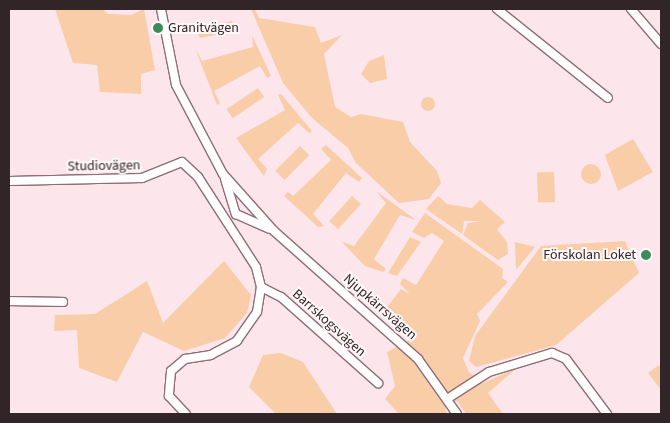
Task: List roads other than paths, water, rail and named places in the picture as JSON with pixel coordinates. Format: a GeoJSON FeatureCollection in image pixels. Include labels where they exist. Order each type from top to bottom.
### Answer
{"type":"FeatureCollection","features":[{"type":"Feature","properties":{"kind":"street","name":"Njupkärrsvägen"},"geometry":{"type":"LineString","coordinates":[[162,9],[176,86],[223,174],[234,207],[242,217],[274,231]]}},
{"type":"Feature","properties":{"kind":"street"},"geometry":{"type":"LineString","coordinates":[[498,9],[608,98]]}},
{"type":"Feature","properties":{"kind":"street"},"geometry":{"type":"LineString","coordinates":[[631,9],[661,44]]}},
{"type":"Feature","properties":{"kind":"street","name":"Studiovägen"},"geometry":{"type":"LineString","coordinates":[[9,181],[142,178],[182,162],[236,234],[256,267],[260,287]]}},
{"type":"Feature","properties":{"kind":"street","name":"Njupkärrsvägen"},"geometry":{"type":"LineString","coordinates":[[223,174],[244,198],[252,203],[254,210],[274,231],[405,345],[457,414]]}},
{"type":"Feature","properties":{"kind":"street"},"geometry":{"type":"LineString","coordinates":[[227,221],[234,207],[244,198]]}},
{"type":"Feature","properties":{"kind":"street"},"geometry":{"type":"LineString","coordinates":[[227,221],[242,217],[254,210]]}},
{"type":"Feature","properties":{"kind":"street"},"geometry":{"type":"LineString","coordinates":[[186,414],[169,396],[171,371],[184,360],[211,355],[237,341],[257,312],[260,287]]}},
{"type":"Feature","properties":{"kind":"street","name":"Barrskogsvägen"},"geometry":{"type":"LineString","coordinates":[[260,287],[281,297],[378,383]]}},
{"type":"Feature","properties":{"kind":"street"},"geometry":{"type":"LineString","coordinates":[[9,302],[63,302]]}},
{"type":"Feature","properties":{"kind":"street"},"geometry":{"type":"LineString","coordinates":[[446,399],[489,372],[552,353],[566,359],[606,414]]}},
{"type":"Feature","properties":{"kind":"place","name":"Granitvägen"},"geometry":{"type":"Point","coordinates":[158,28]}},
{"type":"Feature","properties":{"kind":"place","name":"Förskolan Loket"},"geometry":{"type":"Point","coordinates":[646,255]}}]}
